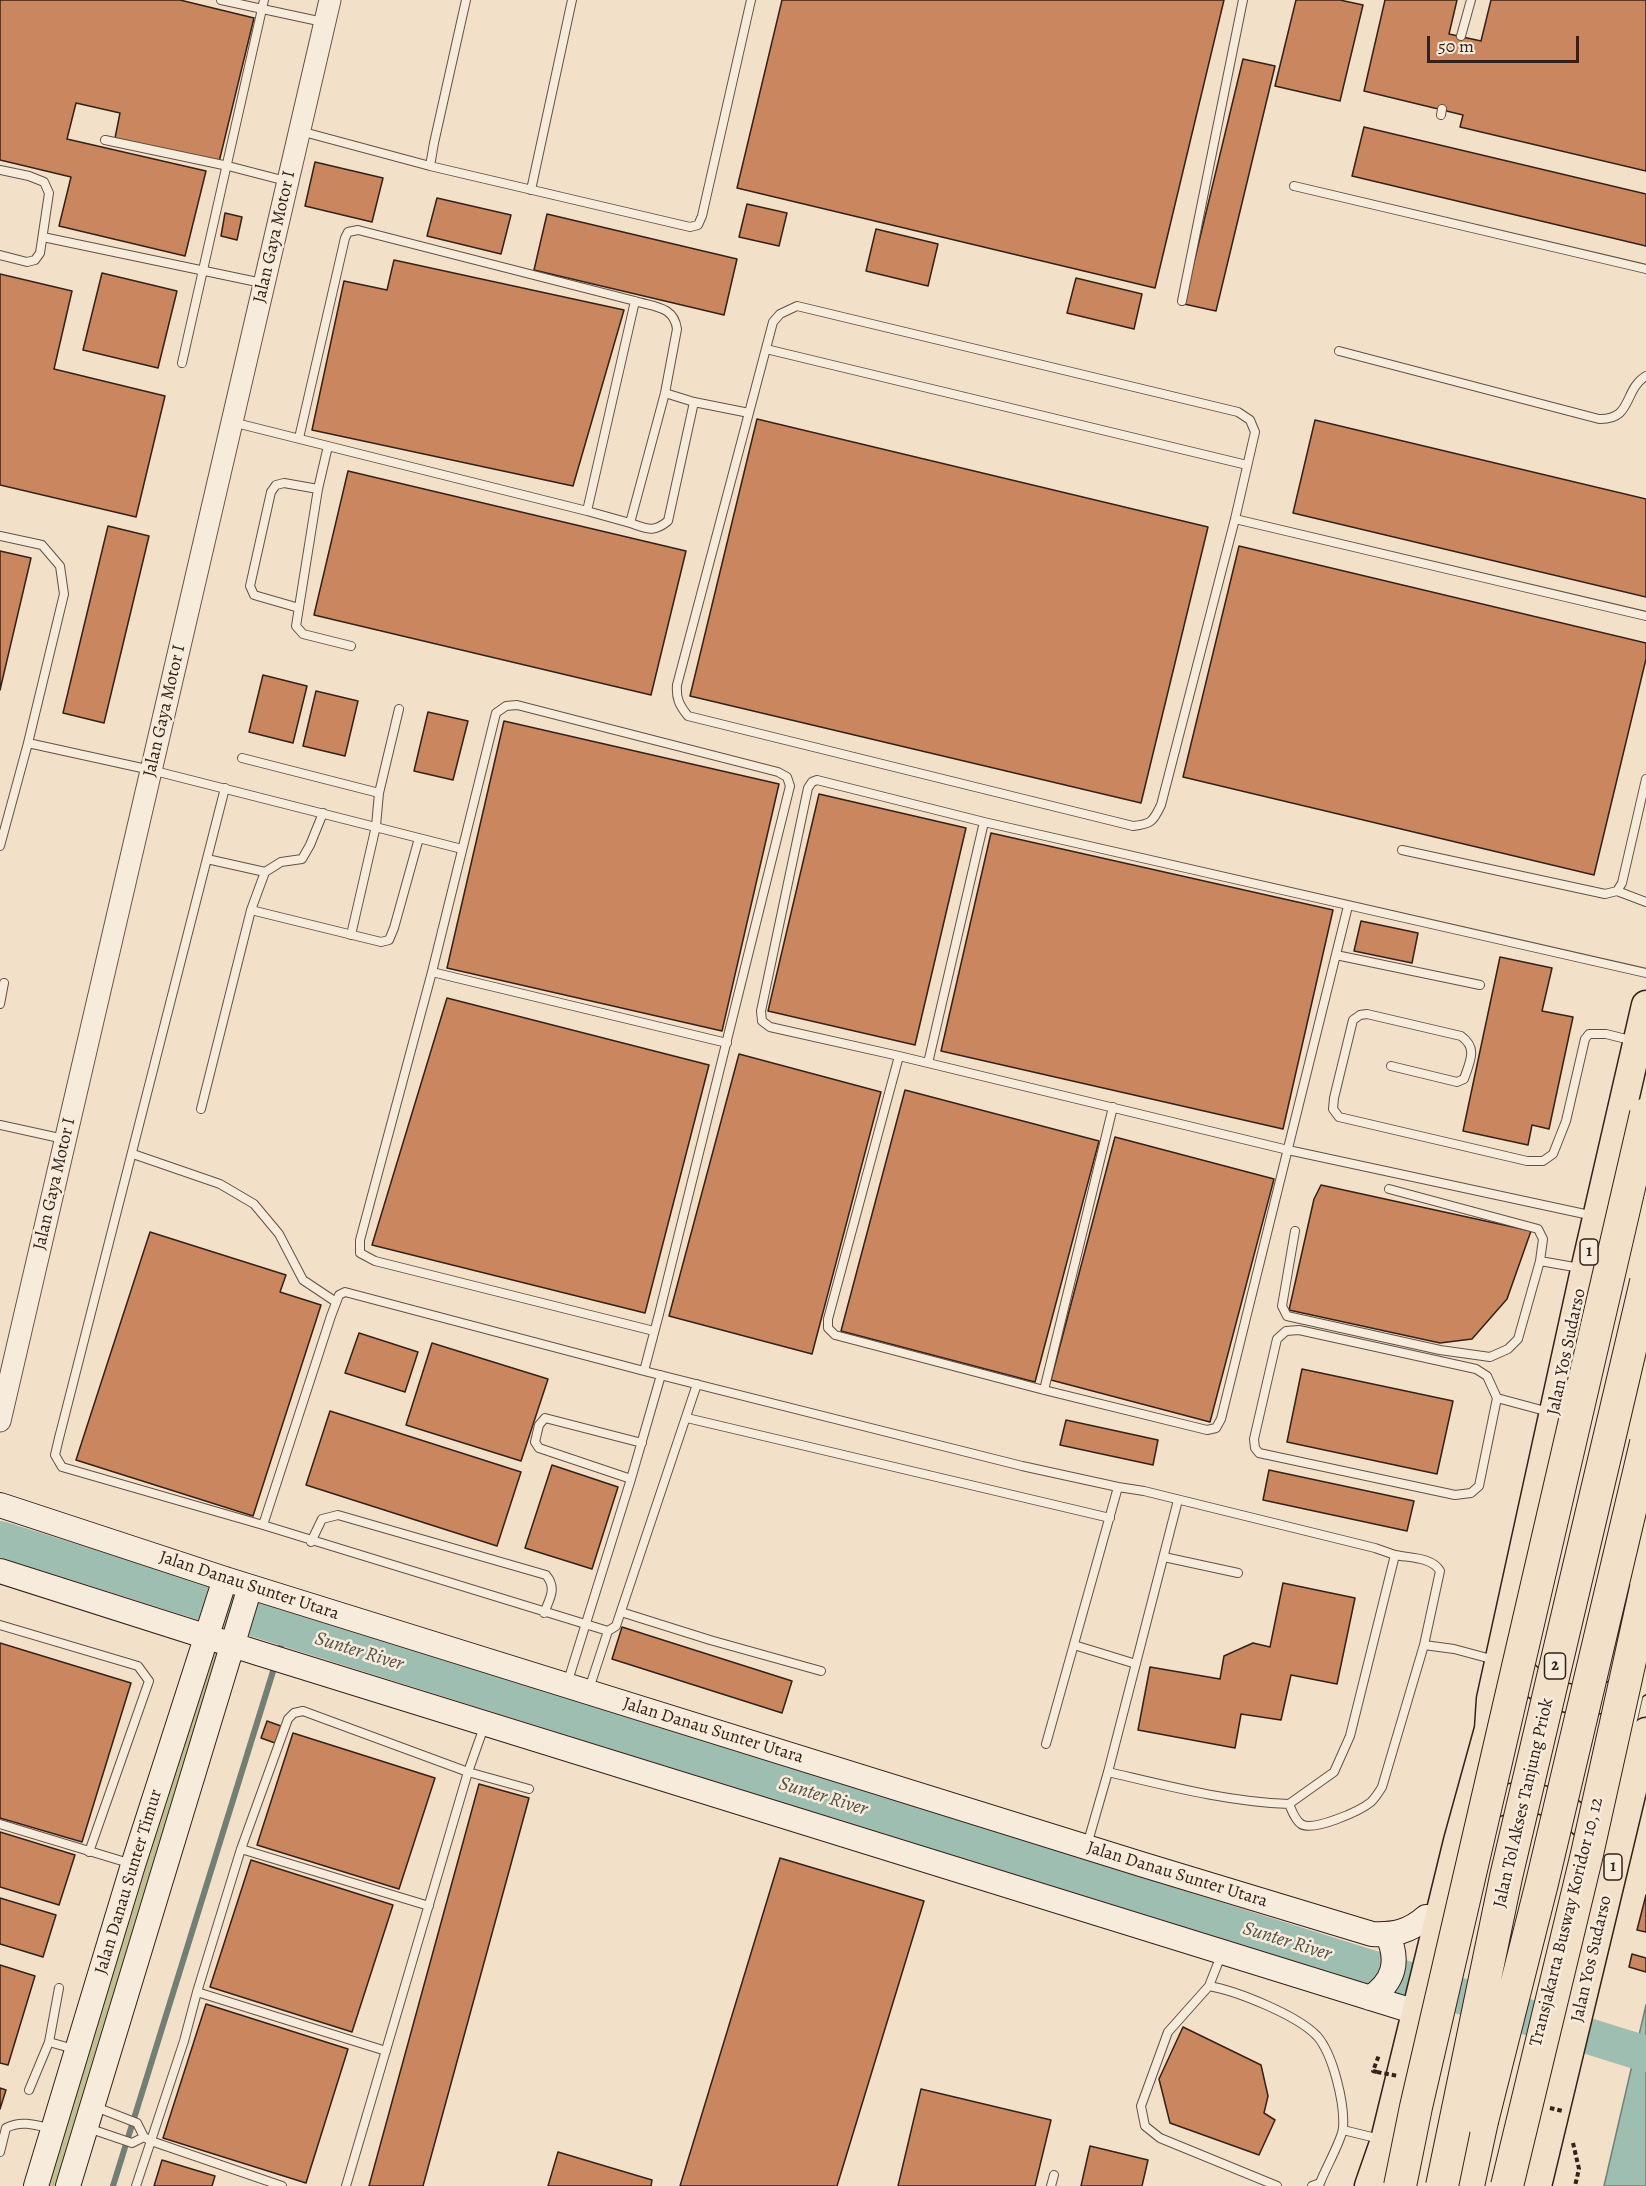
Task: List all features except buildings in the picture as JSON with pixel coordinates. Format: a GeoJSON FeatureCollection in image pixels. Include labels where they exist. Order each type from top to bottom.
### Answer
{"type":"FeatureCollection","features":[{"type":"Feature","properties":{"kind":"highway","name":"Jalan Yos Sudarso"},"geometry":{"type":"LineString","coordinates":[[1378,2183],[1389,2143],[1408,1988],[1479,1727],[1491,1699],[1500,1662],[1553,1413],[1646,1005]]}},
{"type":"Feature","properties":{"kind":"highway"},"geometry":{"type":"LineString","coordinates":[[1378,2183],[1416,2107],[1646,1114]]}},
{"type":"Feature","properties":{"kind":"highway","name":"Jalan Tol Akses Tanjung Priok"},"geometry":{"type":"LineString","coordinates":[[1442,2186],[1506,1877],[1646,1282]]}},
{"type":"Feature","properties":{"kind":"highway","name":"Jalan Tol Akses Tanjung Priok"},"geometry":{"type":"LineString","coordinates":[[1468,2186],[1646,1443]]}},
{"type":"Feature","properties":{"kind":"highway"},"geometry":{"type":"LineString","coordinates":[[1507,2186],[1587,1854],[1646,1588]]}},
{"type":"Feature","properties":{"kind":"highway"},"geometry":{"type":"LineString","coordinates":[[1508,1627],[1509,1644],[1518,1668],[1543,1689],[1557,1695],[1573,1699],[1605,1698],[1620,1693],[1645,1673]]}},
{"type":"Feature","properties":{"kind":"highway","name":"Jalan Yos Sudarso"},"geometry":{"type":"LineString","coordinates":[[1408,1988],[1458,1842],[1489,1729],[1491,1699]]}},
{"type":"Feature","properties":{"kind":"highway","name":"Jalan Yos Sudarso"},"geometry":{"type":"LineString","coordinates":[[1537,2186],[1582,2002],[1605,1859],[1646,1732]]}},
{"type":"Feature","properties":{"kind":"highway"},"geometry":{"type":"LineString","coordinates":[[1458,1842],[1477,1814],[1489,1805],[1504,1800],[1536,1799],[1567,1809],[1580,1818],[1591,1830],[1605,1859]]}},
{"type":"Feature","properties":{"kind":"main road","name":"Jalan Danau Sunter Utara"},"geometry":{"type":"LineString","coordinates":[[0,1504],[222,1587],[577,1689],[1086,1848],[1372,1934],[1407,1931],[1426,1917]]}},
{"type":"Feature","properties":{"kind":"main road"},"geometry":{"type":"LineString","coordinates":[[0,1572],[235,1637],[278,1660],[1370,1998],[1408,1988],[1394,1957],[1387,1934]]}},
{"type":"Feature","properties":{"kind":"main road","name":"Jalan Danau Sunter Timur"},"geometry":{"type":"LineString","coordinates":[[36,2186],[133,1865],[222,1587]]}},
{"type":"Feature","properties":{"kind":"main road","name":"Jalan Danau Sunter Timur"},"geometry":{"type":"LineString","coordinates":[[68,2186],[99,2120],[248,1594]]}},
{"type":"Feature","properties":{"kind":"street","name":"Jalan Gaya Motor I"},"geometry":{"type":"LineString","coordinates":[[0,1420],[330,0]]}},
{"type":"Feature","properties":{"kind":"lane"},"geometry":{"type":"LineString","coordinates":[[221,0],[264,5],[325,22]]}},
{"type":"Feature","properties":{"kind":"lane"},"geometry":{"type":"LineString","coordinates":[[430,166],[466,0]]}},
{"type":"Feature","properties":{"kind":"lane"},"geometry":{"type":"LineString","coordinates":[[531,190],[573,0]]}},
{"type":"Feature","properties":{"kind":"lane"},"geometry":{"type":"LineString","coordinates":[[299,131],[531,190],[690,227],[698,225],[702,216],[751,0]]}},
{"type":"Feature","properties":{"kind":"lane"},"geometry":{"type":"LineString","coordinates":[[1182,301],[1243,0]]}},
{"type":"Feature","properties":{"kind":"lane"},"geometry":{"type":"LineString","coordinates":[[1461,36],[1471,0]]}},
{"type":"Feature","properties":{"kind":"lane"},"geometry":{"type":"LineString","coordinates":[[182,363],[264,5]]}},
{"type":"Feature","properties":{"kind":"lane"},"geometry":{"type":"LineString","coordinates":[[105,140],[288,181]]}},
{"type":"Feature","properties":{"kind":"lane"},"geometry":{"type":"LineString","coordinates":[[0,170],[29,176],[44,182],[49,194],[40,253],[35,260],[27,262],[0,255]]}},
{"type":"Feature","properties":{"kind":"lane"},"geometry":{"type":"LineString","coordinates":[[1294,186],[1646,269]]}},
{"type":"Feature","properties":{"kind":"lane"},"geometry":{"type":"LineString","coordinates":[[299,438],[348,232],[357,230],[635,301],[670,311],[677,329],[665,393],[630,523]]}},
{"type":"Feature","properties":{"kind":"lane"},"geometry":{"type":"LineString","coordinates":[[42,237],[264,283]]}},
{"type":"Feature","properties":{"kind":"lane"},"geometry":{"type":"LineString","coordinates":[[587,511],[635,301]]}},
{"type":"Feature","properties":{"kind":"lane"},"geometry":{"type":"LineString","coordinates":[[797,306],[1238,412],[1250,420],[1255,432],[1235,519],[1161,805],[1149,824],[1133,826],[688,716],[676,697],[677,684],[749,413],[773,322],[780,314],[797,306]]}},
{"type":"Feature","properties":{"kind":"lane"},"geometry":{"type":"LineString","coordinates":[[766,349],[1247,465]]}},
{"type":"Feature","properties":{"kind":"lane"},"geometry":{"type":"LineString","coordinates":[[1339,351],[1599,419],[1611,419],[1621,414],[1637,382],[1646,376]]}},
{"type":"Feature","properties":{"kind":"lane"},"geometry":{"type":"LineString","coordinates":[[665,393],[694,402],[749,413]]}},
{"type":"Feature","properties":{"kind":"lane"},"geometry":{"type":"LineString","coordinates":[[232,422],[587,511],[650,530],[659,528],[668,521],[694,402]]}},
{"type":"Feature","properties":{"kind":"lane"},"geometry":{"type":"LineString","coordinates":[[328,446],[318,489],[296,626],[303,634],[351,646]]}},
{"type":"Feature","properties":{"kind":"lane"},"geometry":{"type":"LineString","coordinates":[[299,608],[254,595],[250,586],[271,492],[276,485],[284,483],[318,489]]}},
{"type":"Feature","properties":{"kind":"lane"},"geometry":{"type":"LineString","coordinates":[[1235,519],[1646,616]]}},
{"type":"Feature","properties":{"kind":"lane"},"geometry":{"type":"LineString","coordinates":[[0,536],[42,545],[60,566],[64,594],[0,846]]}},
{"type":"Feature","properties":{"kind":"lane"},"geometry":{"type":"LineString","coordinates":[[644,1371],[654,1331],[726,1043],[790,786],[787,777],[778,772],[528,708],[506,706],[496,713],[432,972],[360,1240],[360,1253],[375,1261],[654,1331]]}},
{"type":"Feature","properties":{"kind":"lane"},"geometry":{"type":"LineString","coordinates":[[351,935],[376,826],[379,793],[399,709]]}},
{"type":"Feature","properties":{"kind":"lane"},"geometry":{"type":"LineString","coordinates":[[28,743],[225,788],[462,849]]}},
{"type":"Feature","properties":{"kind":"lane"},"geometry":{"type":"LineString","coordinates":[[242,758],[379,793]]}},
{"type":"Feature","properties":{"kind":"lane"},"geometry":{"type":"LineString","coordinates":[[1617,891],[1622,883],[1646,779]]}},
{"type":"Feature","properties":{"kind":"lane"},"geometry":{"type":"LineString","coordinates":[[1597,1216],[1288,1150],[770,1027],[762,1021],[761,1011],[808,788],[812,782],[817,780],[984,822],[1646,973]]}},
{"type":"Feature","properties":{"kind":"lane"},"geometry":{"type":"LineString","coordinates":[[225,788],[55,1455],[62,1467],[608,1631]]}},
{"type":"Feature","properties":{"kind":"lane"},"geometry":{"type":"LineString","coordinates":[[201,1110],[252,910],[265,872],[281,862],[302,859],[323,813]]}},
{"type":"Feature","properties":{"kind":"lane"},"geometry":{"type":"LineString","coordinates":[[928,1063],[984,822]]}},
{"type":"Feature","properties":{"kind":"lane"},"geometry":{"type":"LineString","coordinates":[[252,910],[381,942],[389,940],[419,838]]}},
{"type":"Feature","properties":{"kind":"lane"},"geometry":{"type":"LineString","coordinates":[[1402,850],[1605,894],[1617,891],[1646,902]]}},
{"type":"Feature","properties":{"kind":"lane"},"geometry":{"type":"LineString","coordinates":[[207,860],[265,872]]}},
{"type":"Feature","properties":{"kind":"lane"},"geometry":{"type":"LineString","coordinates":[[899,1056],[828,1319],[828,1328],[834,1335],[1044,1390],[1207,1430],[1216,1428],[1221,1419],[1348,906]]}},
{"type":"Feature","properties":{"kind":"lane"},"geometry":{"type":"LineString","coordinates":[[1336,955],[1480,986]]}},
{"type":"Feature","properties":{"kind":"lane"},"geometry":{"type":"LineString","coordinates":[[432,972],[726,1043]]}},
{"type":"Feature","properties":{"kind":"lane"},"geometry":{"type":"LineString","coordinates":[[0,1004],[4,983]]}},
{"type":"Feature","properties":{"kind":"lane"},"geometry":{"type":"LineString","coordinates":[[1391,1066],[1457,1082],[1464,1079],[1472,1049],[1470,1042],[1461,1036],[1367,1014],[1359,1015],[1353,1020],[1334,1098],[1333,1109],[1339,1117],[1527,1161],[1543,1161],[1553,1154],[1566,1121],[1585,1039],[1589,1034],[1606,1034],[1637,1042]]}},
{"type":"Feature","properties":{"kind":"lane"},"geometry":{"type":"LineString","coordinates":[[1044,1390],[1113,1107]]}},
{"type":"Feature","properties":{"kind":"lane"},"geometry":{"type":"LineString","coordinates":[[0,1125],[66,1139]]}},
{"type":"Feature","properties":{"kind":"lane"},"geometry":{"type":"LineString","coordinates":[[133,1154],[220,1184],[254,1204],[279,1234],[303,1280],[336,1302]]}},
{"type":"Feature","properties":{"kind":"lane"},"geometry":{"type":"LineString","coordinates":[[1295,1231],[1282,1306],[1287,1316],[1440,1350],[1490,1356],[1508,1349],[1518,1339],[1540,1261],[1543,1239],[1538,1230],[1389,1189]]}},
{"type":"Feature","properties":{"kind":"lane"},"geometry":{"type":"LineString","coordinates":[[1540,1261],[1585,1270]]}},
{"type":"Feature","properties":{"kind":"lane"},"geometry":{"type":"LineString","coordinates":[[263,1526],[336,1302],[339,1295],[350,1292],[644,1371],[1022,1466],[1178,1500],[1436,1565],[1440,1571],[1424,1645],[1382,1787],[1372,1801],[1357,1810],[1311,1827],[1302,1825],[1295,1818],[1289,1804]]}},
{"type":"Feature","properties":{"kind":"lane"},"geometry":{"type":"LineString","coordinates":[[1299,1330],[1476,1369],[1487,1376],[1497,1398],[1479,1486],[1471,1493],[1455,1495],[1259,1453],[1255,1448],[1254,1439],[1277,1339],[1286,1331],[1299,1330]]}},
{"type":"Feature","properties":{"kind":"lane"},"geometry":{"type":"LineString","coordinates":[[577,1689],[587,1624],[662,1375]]}},
{"type":"Feature","properties":{"kind":"lane"},"geometry":{"type":"LineString","coordinates":[[577,1689],[608,1631],[616,1626],[697,1384]]}},
{"type":"Feature","properties":{"kind":"lane"},"geometry":{"type":"LineString","coordinates":[[1497,1398],[1553,1413]]}},
{"type":"Feature","properties":{"kind":"lane"},"geometry":{"type":"LineString","coordinates":[[631,1479],[539,1448],[535,1442],[539,1425],[545,1418],[642,1443]]}},
{"type":"Feature","properties":{"kind":"lane"},"geometry":{"type":"LineString","coordinates":[[687,1418],[1110,1518]]}},
{"type":"Feature","properties":{"kind":"lane"},"geometry":{"type":"LineString","coordinates":[[1046,1744],[1118,1487]]}},
{"type":"Feature","properties":{"kind":"lane"},"geometry":{"type":"LineString","coordinates":[[1086,1848],[1108,1772],[1178,1500]]}},
{"type":"Feature","properties":{"kind":"lane"},"geometry":{"type":"LineString","coordinates":[[311,1542],[322,1519],[329,1515],[338,1515],[546,1575],[552,1582],[553,1592],[544,1612]]}},
{"type":"Feature","properties":{"kind":"lane"},"geometry":{"type":"LineString","coordinates":[[1108,1772],[1243,1801],[1289,1804],[1334,1772],[1350,1736],[1395,1555]]}},
{"type":"Feature","properties":{"kind":"lane"},"geometry":{"type":"LineString","coordinates":[[1164,1557],[1238,1573]]}},
{"type":"Feature","properties":{"kind":"lane"},"geometry":{"type":"LineString","coordinates":[[621,1612],[821,1671]]}},
{"type":"Feature","properties":{"kind":"lane"},"geometry":{"type":"LineString","coordinates":[[0,1625],[138,1666],[148,1681],[89,1852]]}},
{"type":"Feature","properties":{"kind":"lane"},"geometry":{"type":"LineString","coordinates":[[1074,1645],[1136,1664]]}},
{"type":"Feature","properties":{"kind":"lane"},"geometry":{"type":"LineString","coordinates":[[1424,1645],[1462,1651],[1500,1662]]}},
{"type":"Feature","properties":{"kind":"lane","name":"Transjakarta Busway Koridor 10, 12"},"geometry":{"type":"LineString","coordinates":[[1619,1782],[1645,1673]]}},
{"type":"Feature","properties":{"kind":"lane"},"geometry":{"type":"LineString","coordinates":[[136,2186],[148,2139],[184,2041],[242,1848],[288,1719],[294,1713],[303,1711],[468,1772],[529,1789]]}},
{"type":"Feature","properties":{"kind":"lane"},"geometry":{"type":"LineString","coordinates":[[346,2186],[468,1772],[485,1724]]}},
{"type":"Feature","properties":{"kind":"lane"},"geometry":{"type":"LineString","coordinates":[[0,1824],[133,1865]]}},
{"type":"Feature","properties":{"kind":"lane"},"geometry":{"type":"LineString","coordinates":[[242,1848],[429,1906]]}},
{"type":"Feature","properties":{"kind":"lane"},"geometry":{"type":"LineString","coordinates":[[1222,1952],[1209,1986],[1168,2031],[1141,2106],[1145,2126],[1160,2138],[1277,2186]]}},
{"type":"Feature","properties":{"kind":"lane"},"geometry":{"type":"LineString","coordinates":[[1209,1986],[1223,1989],[1289,2016],[1306,2026],[1318,2038],[1326,2051],[1341,2094],[1343,2130],[1320,2183],[1312,2186]]}},
{"type":"Feature","properties":{"kind":"lane"},"geometry":{"type":"LineString","coordinates":[[29,2090],[49,2042],[59,1988]]}},
{"type":"Feature","properties":{"kind":"lane"},"geometry":{"type":"LineString","coordinates":[[1343,2130],[1389,2143],[1407,2065],[1408,1988]]}},
{"type":"Feature","properties":{"kind":"lane"},"geometry":{"type":"LineString","coordinates":[[197,1992],[386,2051]]}},
{"type":"Feature","properties":{"kind":"lane"},"geometry":{"type":"LineString","coordinates":[[49,2042],[78,2050]]}},
{"type":"Feature","properties":{"kind":"lane"},"geometry":{"type":"LineString","coordinates":[[99,2120],[137,2123],[148,2139]]}},
{"type":"Feature","properties":{"kind":"lane"},"geometry":{"type":"LineString","coordinates":[[99,2120],[132,2143],[148,2139],[282,2186]]}},
{"type":"Feature","properties":{"kind":"lane"},"geometry":{"type":"LineString","coordinates":[[0,2152],[6,2128],[15,2123],[35,2124],[54,2129]]}},
{"type":"Feature","properties":{"kind":"lane"},"geometry":{"type":"LineString","coordinates":[[1051,2186],[1054,2175]]}},
{"type":"Feature","properties":{"kind":"green space"},"geometry":{"type":"Polygon","coordinates":[[[206,1637],[233,1645],[67,2186],[37,2186],[206,1637]]]}},
{"type":"Feature","properties":{"kind":"shaded area"},"geometry":{"type":"Polygon","coordinates":[[[1646,2005],[1646,2186],[1604,2186],[1646,2005]]]}},
{"type":"Feature","properties":{"kind":"waterway","name":"Sunter River"},"geometry":{"type":"LineString","coordinates":[[0,1539],[1646,2054]]}},
{"type":"Feature","properties":{"kind":"waterway"},"geometry":{"type":"LineString","coordinates":[[278,1655],[287,1628]]}},
{"type":"Feature","properties":{"kind":"waterway"},"geometry":{"type":"LineString","coordinates":[[113,2186],[275,1665]]}}]}
